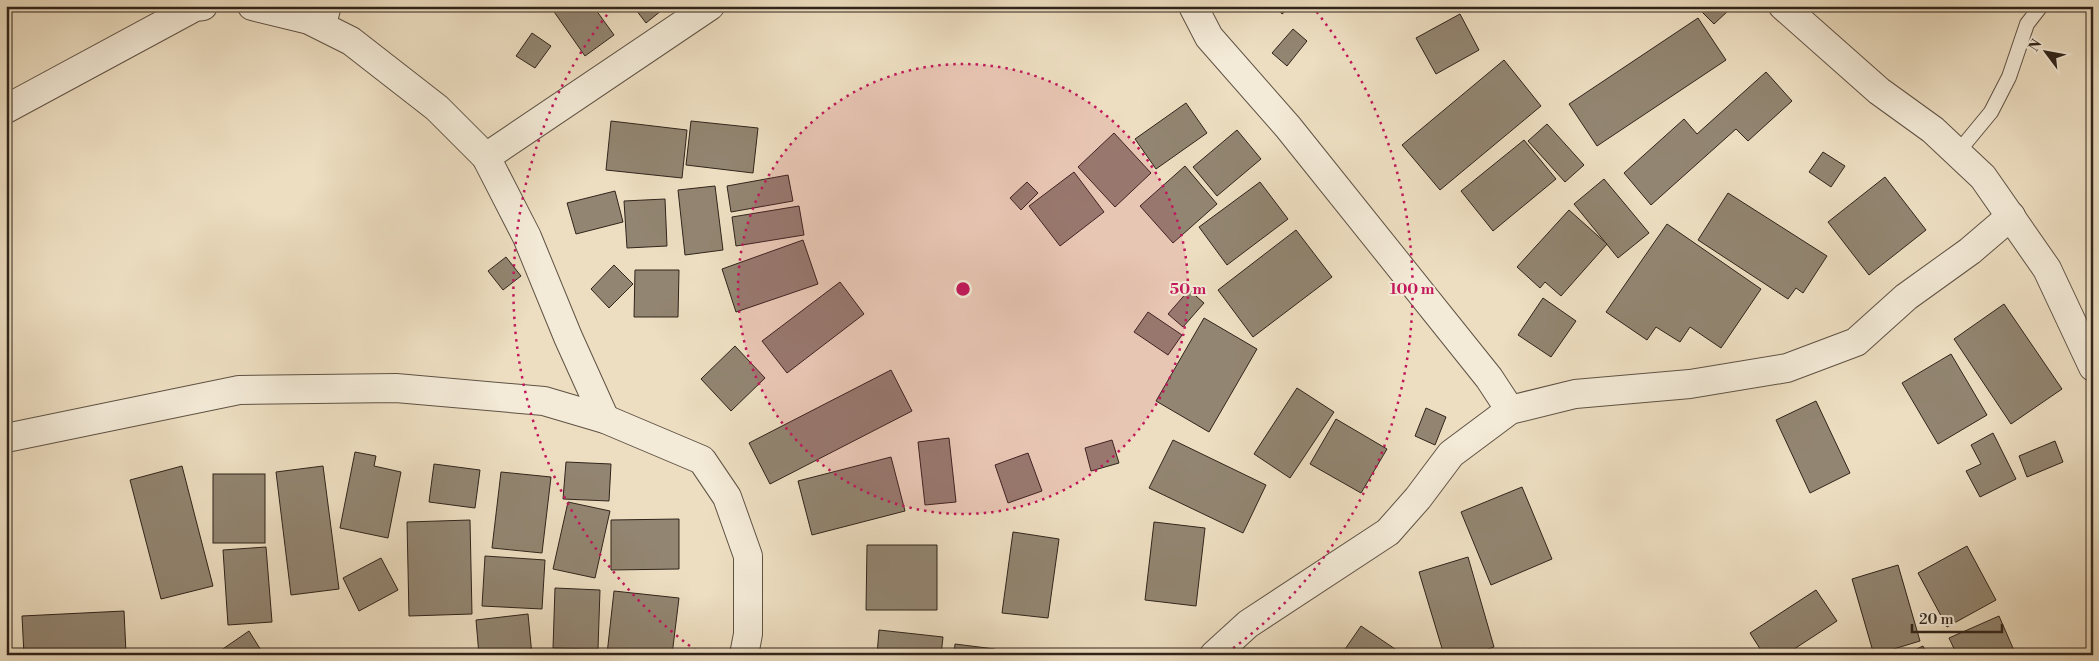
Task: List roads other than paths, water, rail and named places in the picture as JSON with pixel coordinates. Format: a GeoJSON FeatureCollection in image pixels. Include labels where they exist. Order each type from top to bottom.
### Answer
{"type":"FeatureCollection","features":[{"type":"Feature","properties":{"kind":"street"},"geometry":{"type":"LineString","coordinates":[[6,108],[195,6],[203,6]]}},
{"type":"Feature","properties":{"kind":"street"},"geometry":{"type":"LineString","coordinates":[[252,6],[309,20],[331,18],[351,41],[436,108],[486,157],[527,237],[568,337],[605,419]]}},
{"type":"Feature","properties":{"kind":"street"},"geometry":{"type":"LineString","coordinates":[[486,157],[710,6]]}},
{"type":"Feature","properties":{"kind":"street"},"geometry":{"type":"LineString","coordinates":[[1193,6],[1209,37],[1288,127],[1489,378],[1510,410]]}},
{"type":"Feature","properties":{"kind":"street"},"geometry":{"type":"LineString","coordinates":[[1783,6],[1879,91],[1933,130],[1983,177],[2046,269],[2093,367]]}},
{"type":"Feature","properties":{"kind":"street"},"geometry":{"type":"LineString","coordinates":[[1214,655],[1248,624],[1388,532],[1418,498],[1451,454],[1510,410],[1575,394],[1690,384],[1787,368],[1856,342],[1906,297],[1970,252],[2011,216]]}},
{"type":"Feature","properties":{"kind":"street"},"geometry":{"type":"LineString","coordinates":[[6,438],[239,390],[396,388],[544,401],[605,419],[702,460],[727,497],[748,556],[748,634],[744,655]]}},
{"type":"Feature","properties":{"kind":"lane"},"geometry":{"type":"LineString","coordinates":[[1958,152],[1991,112],[2009,77],[2027,24],[2040,6]]}}]}
